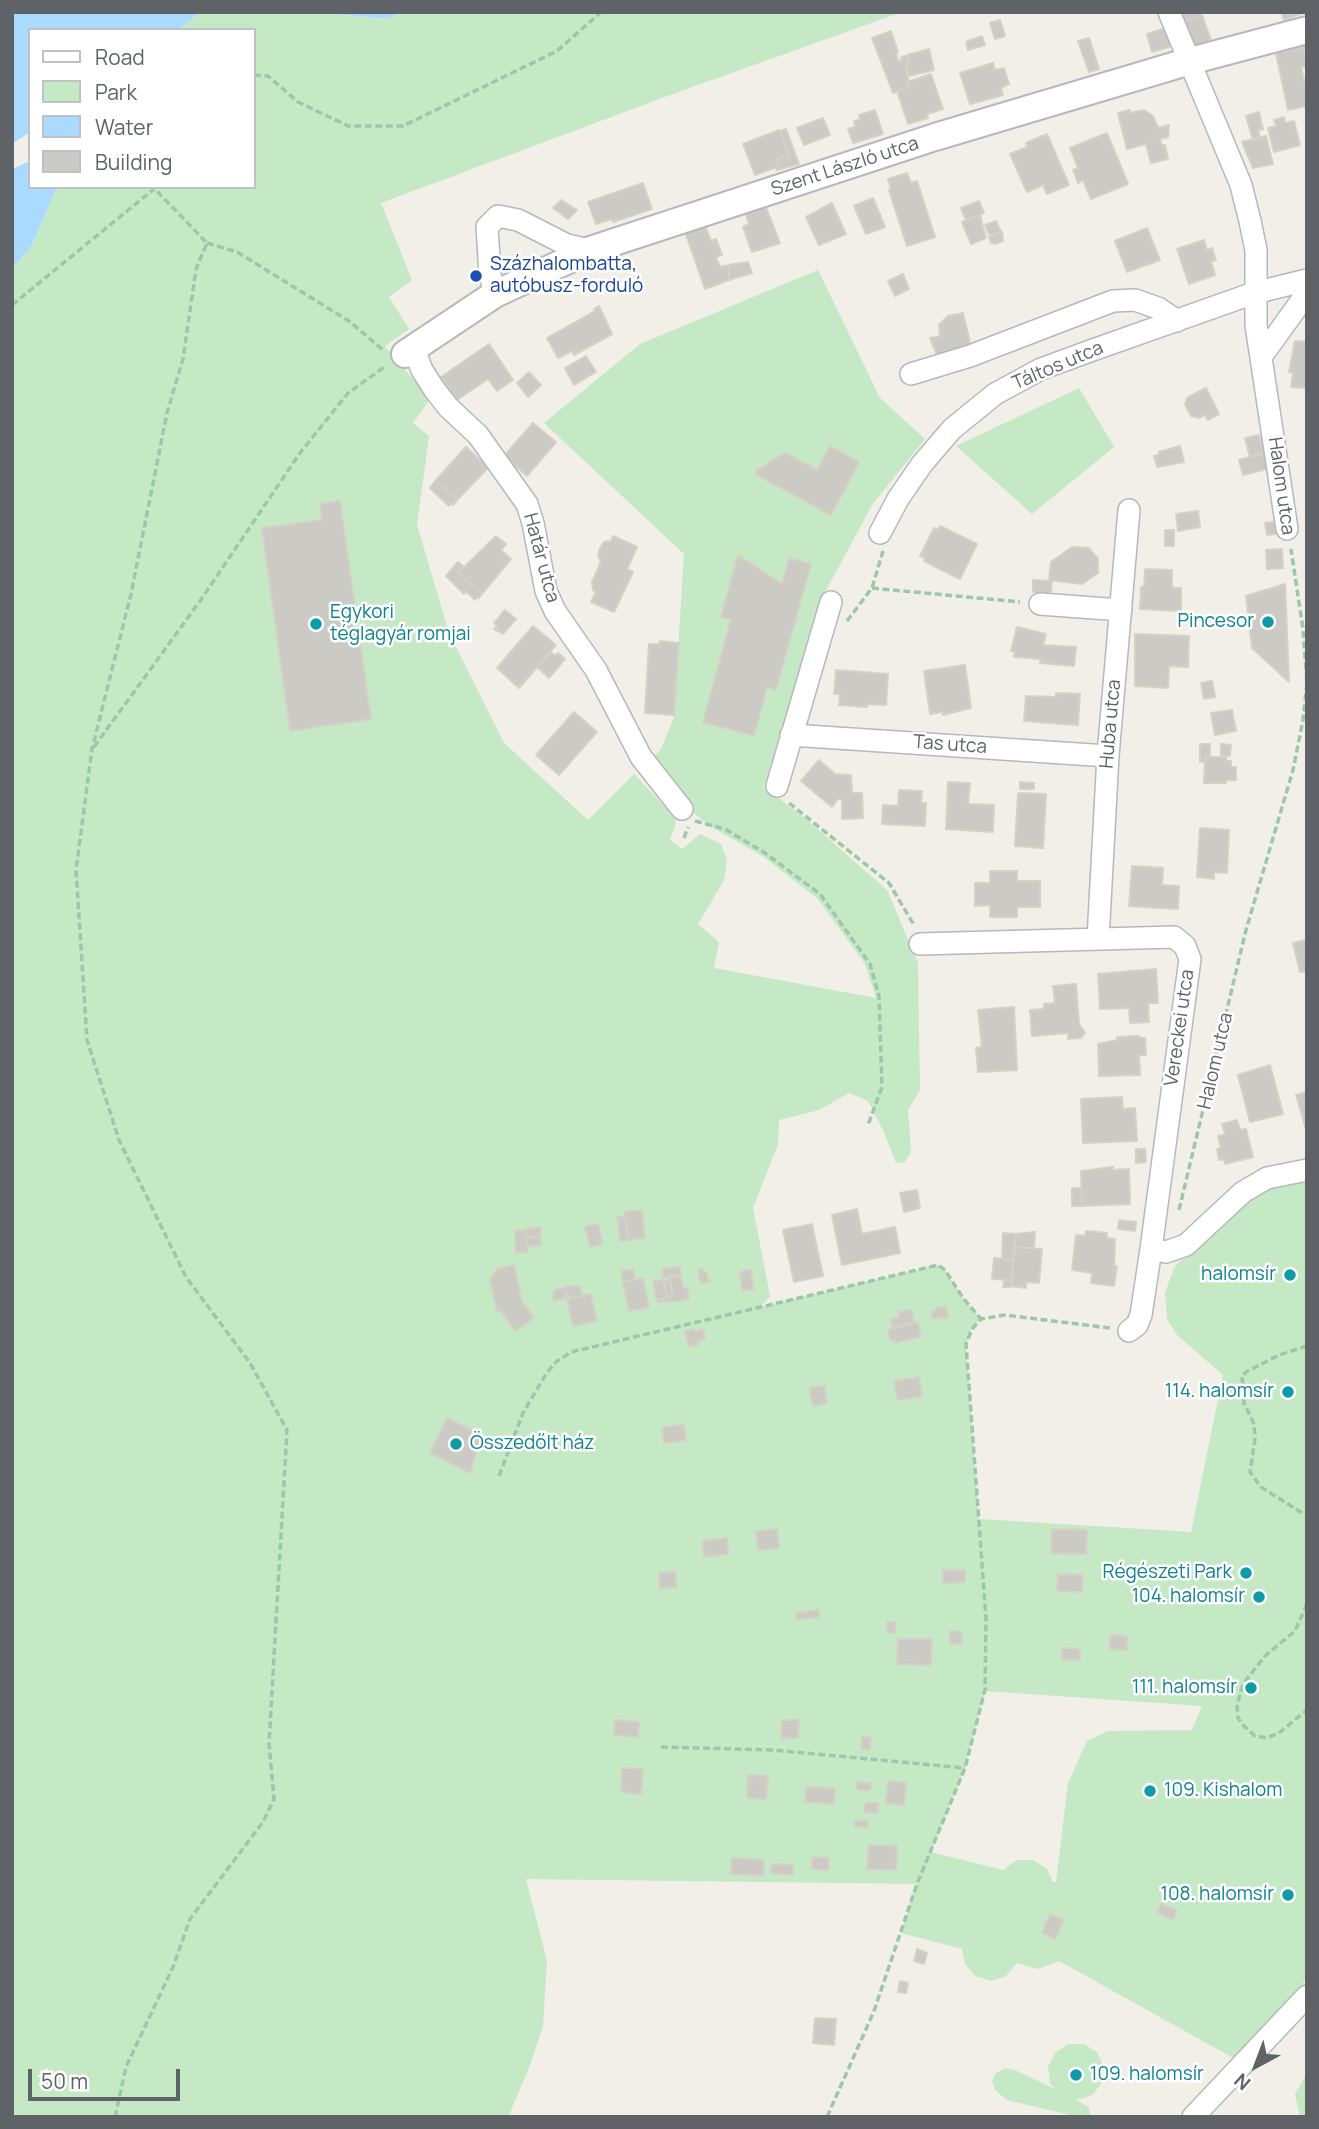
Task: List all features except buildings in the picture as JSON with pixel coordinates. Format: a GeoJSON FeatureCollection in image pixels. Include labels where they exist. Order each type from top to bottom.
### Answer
{"type":"FeatureCollection","features":[{"type":"Feature","properties":{"kind":"street","name":"Halom utca"},"geometry":{"type":"LineString","coordinates":[[1168,12],[1241,185],[1256,250],[1254,293],[1261,357],[1287,529]]}},
{"type":"Feature","properties":{"kind":"street","name":"Szent László utca"},"geometry":{"type":"LineString","coordinates":[[405,354],[495,294],[590,250],[935,137],[1190,61],[1307,30]]}},
{"type":"Feature","properties":{"kind":"street"},"geometry":{"type":"LineString","coordinates":[[495,294],[490,275],[487,227],[498,216],[518,220],[567,245],[590,250]]}},
{"type":"Feature","properties":{"kind":"street","name":"Táltos utca"},"geometry":{"type":"LineString","coordinates":[[881,531],[898,499],[922,464],[952,429],[995,394],[1041,369],[1254,293],[1307,280]]}},
{"type":"Feature","properties":{"kind":"street"},"geometry":{"type":"LineString","coordinates":[[1261,357],[1307,293]]}},
{"type":"Feature","properties":{"kind":"street"},"geometry":{"type":"LineString","coordinates":[[911,374],[970,356],[1112,301],[1135,300],[1158,308],[1177,321]]}},
{"type":"Feature","properties":{"kind":"street","name":"Határ utca"},"geometry":{"type":"LineString","coordinates":[[405,354],[422,370],[448,407],[478,435],[527,504],[543,582],[555,611],[596,670],[641,757],[682,809]]}},
{"type":"Feature","properties":{"kind":"street","name":"Huba utca"},"geometry":{"type":"LineString","coordinates":[[1098,939],[1108,756],[1129,510]]}},
{"type":"Feature","properties":{"kind":"street"},"geometry":{"type":"LineString","coordinates":[[777,786],[831,602]]}},
{"type":"Feature","properties":{"kind":"street"},"geometry":{"type":"LineString","coordinates":[[1040,604],[1121,610]]}},
{"type":"Feature","properties":{"kind":"street","name":"Tas utca"},"geometry":{"type":"LineString","coordinates":[[791,735],[1108,756]]}},
{"type":"Feature","properties":{"kind":"street","name":"Vereckei utca"},"geometry":{"type":"LineString","coordinates":[[920,944],[1174,937],[1185,946],[1190,959],[1151,1249],[1141,1315],[1137,1325],[1129,1331]]}},
{"type":"Feature","properties":{"kind":"street"},"geometry":{"type":"LineString","coordinates":[[1151,1249],[1166,1252],[1186,1245],[1243,1192],[1267,1178],[1307,1170]]}},
{"type":"Feature","properties":{"kind":"street"},"geometry":{"type":"LineString","coordinates":[[1193,2117],[1307,1996]]}},
{"type":"Feature","properties":{"kind":"path"},"geometry":{"type":"LineString","coordinates":[[256,75],[268,76],[298,102],[348,126],[403,126],[557,51],[601,12]]}},
{"type":"Feature","properties":{"kind":"path"},"geometry":{"type":"LineString","coordinates":[[12,305],[152,189]]}},
{"type":"Feature","properties":{"kind":"path"},"geometry":{"type":"LineString","coordinates":[[92,749],[200,601],[300,453],[348,393],[376,371],[405,354],[237,252],[207,243],[154,189]]}},
{"type":"Feature","properties":{"kind":"path"},"geometry":{"type":"LineString","coordinates":[[115,2117],[126,2067],[173,1968],[190,1919],[263,1822],[274,1799],[269,1744],[287,1430],[250,1363],[186,1277],[119,1140],[87,1040],[76,870],[92,749],[131,594],[167,413],[183,359],[196,269],[207,243]]}},
{"type":"Feature","properties":{"kind":"path","name":"Halom utca"},"geometry":{"type":"LineString","coordinates":[[1176,1218],[1193,1159],[1246,930],[1293,770],[1303,720],[1307,683],[1303,629],[1287,529]]}},
{"type":"Feature","properties":{"kind":"path"},"geometry":{"type":"LineString","coordinates":[[881,531],[888,533],[872,588],[1040,604]]}},
{"type":"Feature","properties":{"kind":"path"},"geometry":{"type":"LineString","coordinates":[[777,786],[778,794],[889,883],[909,914],[920,944]]}},
{"type":"Feature","properties":{"kind":"path"},"geometry":{"type":"LineString","coordinates":[[682,809],[698,823],[725,829],[765,853],[820,894],[870,964],[880,996],[882,1087],[869,1125]]}},
{"type":"Feature","properties":{"kind":"path"},"geometry":{"type":"LineString","coordinates":[[499,1476],[523,1413],[546,1374],[571,1353],[938,1265],[945,1270],[981,1319]]}},
{"type":"Feature","properties":{"kind":"path"},"geometry":{"type":"LineString","coordinates":[[827,2117],[874,2011],[917,1884],[965,1768],[985,1690],[986,1619],[966,1344],[972,1329],[981,1319],[1005,1315],[1129,1331]]}},
{"type":"Feature","properties":{"kind":"path"},"geometry":{"type":"LineString","coordinates":[[1307,1346],[1279,1355],[1242,1376],[1244,1404],[1254,1424],[1255,1439],[1250,1472],[1261,1488],[1307,1516]]}},
{"type":"Feature","properties":{"kind":"path"},"geometry":{"type":"LineString","coordinates":[[1307,1604],[1295,1631],[1265,1656],[1243,1684],[1237,1704],[1237,1717],[1244,1727],[1255,1735],[1267,1738],[1280,1732],[1307,1710]]}},
{"type":"Feature","properties":{"kind":"path"},"geometry":{"type":"LineString","coordinates":[[662,1747],[773,1750],[965,1768]]}},
{"type":"Feature","properties":{"kind":"green space"},"geometry":{"type":"Polygon","coordinates":[[[201,12],[314,12],[385,19],[404,12],[902,12],[381,203],[412,280],[389,297],[409,329],[385,346],[430,399],[413,423],[429,436],[417,525],[449,633],[504,743],[588,820],[634,774],[676,822],[670,840],[682,849],[700,834],[721,844],[727,860],[724,880],[698,924],[719,942],[714,968],[876,998],[865,964],[818,899],[764,857],[708,825],[678,799],[648,760],[660,751],[674,717],[684,554],[544,423],[640,344],[818,270],[880,398],[925,439],[872,505],[822,598],[764,787],[806,819],[887,890],[918,963],[920,1090],[908,1110],[911,1152],[905,1162],[896,1163],[868,1101],[849,1093],[819,1110],[779,1120],[778,1144],[753,1208],[770,1296],[760,1307],[938,1265],[945,1270],[981,1319],[972,1329],[966,1344],[979,1519],[1191,1532],[1223,1375],[1177,1335],[1167,1319],[1165,1293],[1175,1266],[1262,1190],[1307,1180],[1307,1977],[1284,2012],[1235,2059],[1059,1961],[1038,1969],[1017,1963],[1006,1976],[991,1981],[975,1976],[965,1964],[962,1949],[901,1933],[916,1884],[526,1879],[547,1961],[543,2026],[508,2117],[12,2117],[12,269],[31,247],[56,189],[256,189],[256,28],[180,28],[201,12]],[[985,1691],[965,1768],[931,1852],[1003,1870],[1017,1860],[1033,1860],[1047,1869],[1053,1882],[1056,1882],[1068,1783],[1087,1741],[1108,1731],[1192,1730],[1202,1706],[985,1691]]]}},
{"type":"Feature","properties":{"kind":"green space"},"geometry":{"type":"Polygon","coordinates":[[[1079,388],[1114,447],[1032,514],[956,446],[1079,388]]]}},
{"type":"Feature","properties":{"kind":"green space"},"geometry":{"type":"Polygon","coordinates":[[[1068,2044],[1084,2044],[1097,2052],[1104,2067],[1102,2083],[1092,2095],[1076,2100],[1089,2107],[1090,2115],[1078,2117],[1007,2100],[995,2090],[992,2081],[996,2073],[1005,2068],[1055,2089],[1050,2083],[1048,2067],[1055,2053],[1068,2044]]]}},
{"type":"Feature","properties":{"kind":"green space"},"geometry":{"type":"Polygon","coordinates":[[[1307,2073],[1307,2117],[1300,2117],[1295,2094],[1307,2073]]]}},
{"type":"Feature","properties":{"kind":"water"},"geometry":{"type":"Polygon","coordinates":[[[12,12],[201,12],[180,28],[28,28],[28,189],[56,189],[31,247],[12,269],[12,12]]]}},
{"type":"Feature","properties":{"kind":"water"},"geometry":{"type":"Polygon","coordinates":[[[314,12],[404,12],[386,19],[314,12]]]}},
{"type":"Feature","properties":{"kind":"pier"},"geometry":{"type":"Polygon","coordinates":[[[28,133],[28,162],[12,169],[12,144],[28,133]]]}},
{"type":"Feature","properties":{"kind":"place","name":"Százhalombatta, autóbusz-forduló"},"geometry":{"type":"Point","coordinates":[476,276]}},
{"type":"Feature","properties":{"kind":"place","name":"Pincesor"},"geometry":{"type":"Point","coordinates":[1268,622]}},
{"type":"Feature","properties":{"kind":"place","name":"Egykori téglagyár romjai"},"geometry":{"type":"Point","coordinates":[316,624]}},
{"type":"Feature","properties":{"kind":"place","name":"halomsír"},"geometry":{"type":"Point","coordinates":[1290,1275]}},
{"type":"Feature","properties":{"kind":"place","name":"114. halomsír"},"geometry":{"type":"Point","coordinates":[1288,1392]}},
{"type":"Feature","properties":{"kind":"place","name":"Összedőlt ház"},"geometry":{"type":"Point","coordinates":[456,1444]}},
{"type":"Feature","properties":{"kind":"place","name":"Régészeti Park"},"geometry":{"type":"Point","coordinates":[1246,1573]}},
{"type":"Feature","properties":{"kind":"place","name":"104. halomsír"},"geometry":{"type":"Point","coordinates":[1259,1597]}},
{"type":"Feature","properties":{"kind":"place","name":"111. halomsír"},"geometry":{"type":"Point","coordinates":[1251,1688]}},
{"type":"Feature","properties":{"kind":"place","name":"109. Kishalom"},"geometry":{"type":"Point","coordinates":[1150,1791]}},
{"type":"Feature","properties":{"kind":"place","name":"108. halomsír"},"geometry":{"type":"Point","coordinates":[1288,1895]}},
{"type":"Feature","properties":{"kind":"place","name":"109. halomsír"},"geometry":{"type":"Point","coordinates":[1076,2075]}}]}
